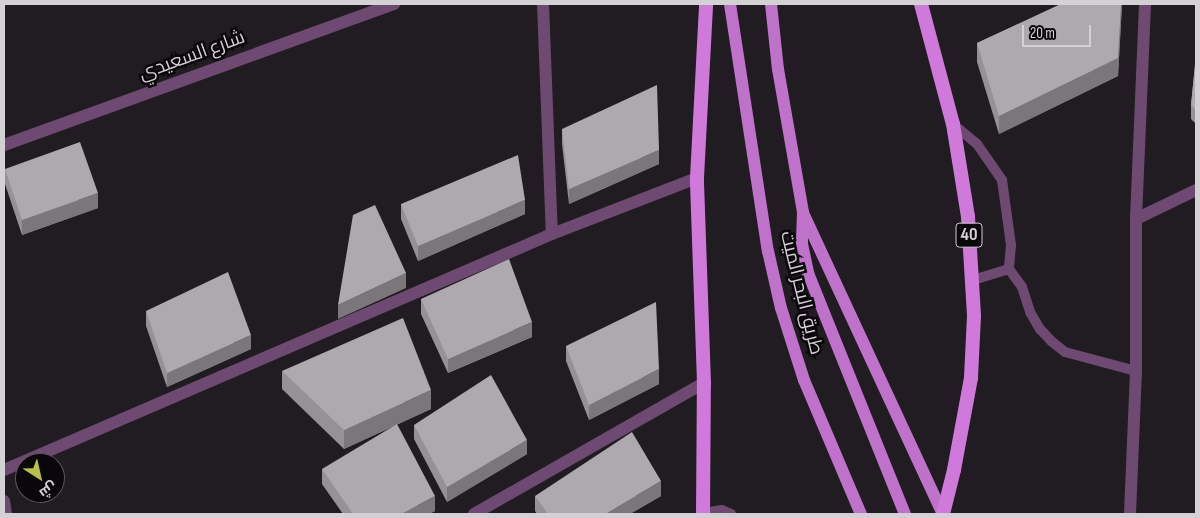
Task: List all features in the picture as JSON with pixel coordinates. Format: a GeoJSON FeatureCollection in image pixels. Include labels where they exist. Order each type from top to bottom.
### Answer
{"type":"FeatureCollection","features":[{"type":"Feature","properties":{"kind":"highway"},"geometry":{"type":"LineString","coordinates":[[702,514],[704,382],[697,178],[706,4]]}},
{"type":"Feature","properties":{"kind":"highway","name":"40"},"geometry":{"type":"LineString","coordinates":[[920,4],[953,124],[968,217],[972,280],[972,378],[954,470],[943,514]]}},
{"type":"Feature","properties":{"kind":"main road","name":"طريق البحر الميت"},"geometry":{"type":"LineString","coordinates":[[730,4],[768,251],[781,308],[804,380],[861,514]]}},
{"type":"Feature","properties":{"kind":"main road"},"geometry":{"type":"LineString","coordinates":[[771,4],[778,69],[803,212],[802,244],[808,272],[905,514]]}},
{"type":"Feature","properties":{"kind":"main road"},"geometry":{"type":"LineString","coordinates":[[803,212],[943,514]]}},
{"type":"Feature","properties":{"kind":"street","name":"شارع السعيدي"},"geometry":{"type":"LineString","coordinates":[[4,144],[394,4]]}},
{"type":"Feature","properties":{"kind":"street"},"geometry":{"type":"LineString","coordinates":[[544,4],[552,234]]}},
{"type":"Feature","properties":{"kind":"street"},"geometry":{"type":"LineString","coordinates":[[1130,514],[1136,371],[1136,219],[1145,4]]}},
{"type":"Feature","properties":{"kind":"street"},"geometry":{"type":"LineString","coordinates":[[4,470],[552,234],[697,178]]}},
{"type":"Feature","properties":{"kind":"street"},"geometry":{"type":"LineString","coordinates":[[1136,219],[1196,190]]}},
{"type":"Feature","properties":{"kind":"street"},"geometry":{"type":"LineString","coordinates":[[474,514],[704,382]]}},
{"type":"Feature","properties":{"kind":"street"},"geometry":{"type":"LineString","coordinates":[[4,501],[6,514]]}},
{"type":"Feature","properties":{"kind":"lane"},"geometry":{"type":"LineString","coordinates":[[953,124],[977,144],[1002,180],[1011,245],[1009,269],[1022,287],[1034,320],[1051,341],[1065,352],[1136,371]]}},
{"type":"Feature","properties":{"kind":"lane"},"geometry":{"type":"LineString","coordinates":[[972,280],[1009,269]]}},
{"type":"Feature","properties":{"kind":"lane"},"geometry":{"type":"LineString","coordinates":[[702,514],[722,510],[731,514]]}},
{"type":"Feature","properties":{"kind":"building"},"geometry":{"type":"Polygon","coordinates":[[[1061,4],[1121,4],[1118,58],[999,116],[977,43],[1061,4]]]}},
{"type":"Feature","properties":{"kind":"building"},"geometry":{"type":"Polygon","coordinates":[[[1196,55],[1196,110],[1191,105],[1196,55]]]}},
{"type":"Feature","properties":{"kind":"building"},"geometry":{"type":"Polygon","coordinates":[[[657,85],[659,150],[569,189],[562,129],[657,85]]]}},
{"type":"Feature","properties":{"kind":"building"},"geometry":{"type":"Polygon","coordinates":[[[80,142],[98,193],[22,220],[5,169],[80,142]]]}},
{"type":"Feature","properties":{"kind":"building"},"geometry":{"type":"Polygon","coordinates":[[[518,155],[525,200],[418,246],[401,204],[518,155]]]}},
{"type":"Feature","properties":{"kind":"building"},"geometry":{"type":"Polygon","coordinates":[[[375,205],[406,273],[338,305],[353,215],[375,205]]]}},
{"type":"Feature","properties":{"kind":"building"},"geometry":{"type":"Polygon","coordinates":[[[509,259],[532,322],[448,359],[421,299],[509,259]]]}},
{"type":"Feature","properties":{"kind":"building"},"geometry":{"type":"Polygon","coordinates":[[[228,272],[251,335],[167,373],[146,311],[228,272]]]}},
{"type":"Feature","properties":{"kind":"building"},"geometry":{"type":"Polygon","coordinates":[[[656,302],[659,369],[589,405],[566,346],[656,302]]]}},
{"type":"Feature","properties":{"kind":"building"},"geometry":{"type":"Polygon","coordinates":[[[403,318],[431,390],[344,430],[282,371],[403,318]]]}},
{"type":"Feature","properties":{"kind":"building"},"geometry":{"type":"Polygon","coordinates":[[[491,375],[527,440],[447,487],[414,425],[491,375]]]}},
{"type":"Feature","properties":{"kind":"building"},"geometry":{"type":"Polygon","coordinates":[[[397,424],[435,496],[401,514],[353,514],[322,469],[397,424]]]}},
{"type":"Feature","properties":{"kind":"building"},"geometry":{"type":"Polygon","coordinates":[[[632,432],[661,481],[605,514],[548,514],[535,496],[632,432]]]}}]}
